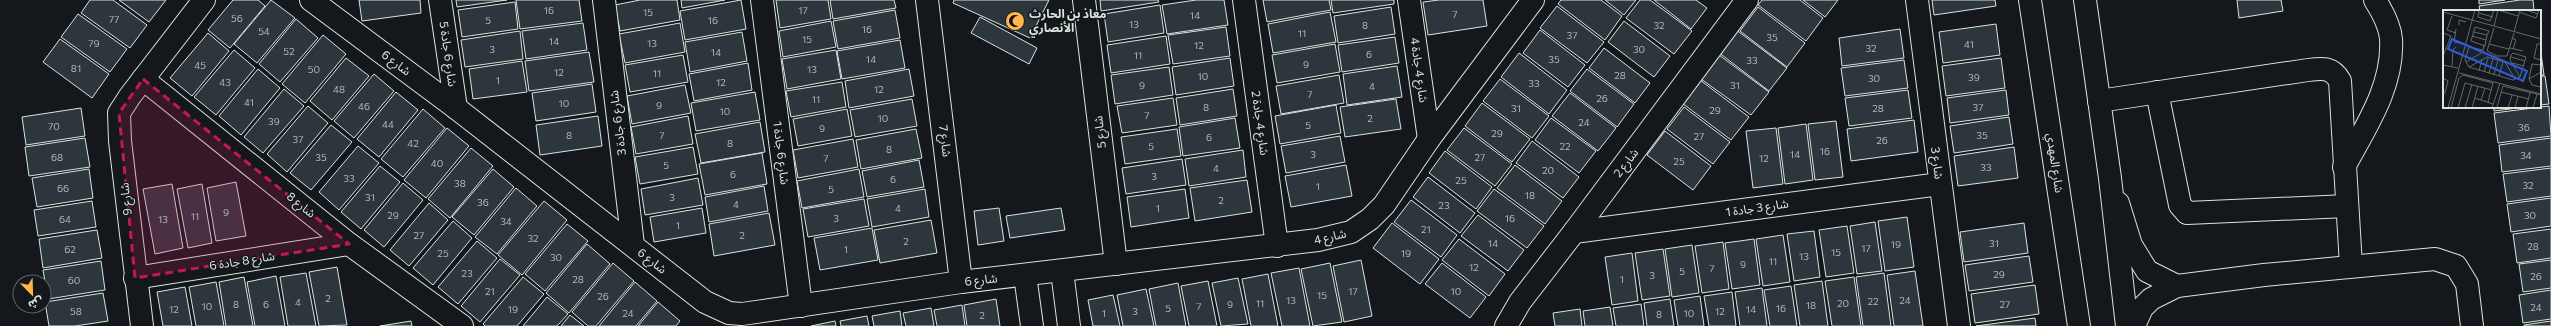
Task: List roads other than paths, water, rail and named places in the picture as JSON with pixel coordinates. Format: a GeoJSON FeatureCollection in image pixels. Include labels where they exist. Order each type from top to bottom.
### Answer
{"type":"FeatureCollection","features":[{"type":"Feature","properties":{"kind":"street"},"geometry":{"type":"LineString","coordinates":[[143,79],[204,0]]}},
{"type":"Feature","properties":{"kind":"street","name":"شارع 6"},"geometry":{"type":"LineString","coordinates":[[311,0],[456,108],[705,302],[729,314],[742,314],[801,306],[961,282],[1062,271]]}},
{"type":"Feature","properties":{"kind":"street","name":"شارع 6 جادة 5"},"geometry":{"type":"LineString","coordinates":[[440,0],[456,108]]}},
{"type":"Feature","properties":{"kind":"street","name":"شارع 6 جادة 3"},"geometry":{"type":"LineString","coordinates":[[604,0],[633,245]]}},
{"type":"Feature","properties":{"kind":"street","name":"شارع 6 جادة 1"},"geometry":{"type":"LineString","coordinates":[[762,0],[801,306]]}},
{"type":"Feature","properties":{"kind":"street","name":"شارع 7"},"geometry":{"type":"LineString","coordinates":[[927,0],[961,282]]}},
{"type":"Feature","properties":{"kind":"street","name":"شارع 5"},"geometry":{"type":"LineString","coordinates":[[1084,0],[1116,264]]}},
{"type":"Feature","properties":{"kind":"street","name":"شارع 4 جادة 2"},"geometry":{"type":"LineString","coordinates":[[1244,0],[1278,246]]}},
{"type":"Feature","properties":{"kind":"street","name":"شارع 4 جادة 4"},"geometry":{"type":"LineString","coordinates":[[1409,0],[1429,140]]}},
{"type":"Feature","properties":{"kind":"street","name":"شارع 4"},"geometry":{"type":"LineString","coordinates":[[1062,271],[1278,246],[1318,240],[1351,232],[1370,219],[1384,205],[1429,140],[1533,0]]}},
{"type":"Feature","properties":{"kind":"street","name":"شارع 2"},"geometry":{"type":"LineString","coordinates":[[1506,326],[1520,302],[1747,0]]}},
{"type":"Feature","properties":{"kind":"street","name":"شارع 3"},"geometry":{"type":"LineString","coordinates":[[1917,0],[1959,326]]}},
{"type":"Feature","properties":{"kind":"street","name":"شارع المهدي"},"geometry":{"type":"LineString","coordinates":[[2030,0],[2079,325]]}},
{"type":"Feature","properties":{"kind":"street"},"geometry":{"type":"LineString","coordinates":[[2085,0],[2110,178],[2127,326]]}},
{"type":"Feature","properties":{"kind":"street"},"geometry":{"type":"LineString","coordinates":[[2344,168],[2380,99],[2390,64],[2391,38],[2383,14],[2375,0]]}},
{"type":"Feature","properties":{"kind":"street"},"geometry":{"type":"LineString","coordinates":[[2099,101],[2326,68],[2336,73],[2340,81],[2351,266]]}},
{"type":"Feature","properties":{"kind":"street","name":"شارع 8"},"geometry":{"type":"LineString","coordinates":[[143,79],[349,244],[462,326]]}},
{"type":"Feature","properties":{"kind":"street","name":"شارع 9"},"geometry":{"type":"LineString","coordinates":[[142,326],[135,278],[119,113],[143,79]]}},
{"type":"Feature","properties":{"kind":"street"},"geometry":{"type":"LineString","coordinates":[[2157,92],[2180,205],[2187,213],[2347,206]]}},
{"type":"Feature","properties":{"kind":"street"},"geometry":{"type":"LineString","coordinates":[[2110,178],[2131,245],[2147,271],[2177,286]]}},
{"type":"Feature","properties":{"kind":"street","name":"شارع 3 جادة 1"},"geometry":{"type":"LineString","coordinates":[[1574,232],[1940,184]]}},
{"type":"Feature","properties":{"kind":"street","name":"شارع 8 جادة 6"},"geometry":{"type":"LineString","coordinates":[[135,278],[349,244]]}},
{"type":"Feature","properties":{"kind":"street"},"geometry":{"type":"LineString","coordinates":[[2134,326],[2142,308],[2152,299],[2177,286],[2351,266],[2435,259],[2456,266],[2467,284],[2472,326]]}},
{"type":"Feature","properties":{"kind":"street"},"geometry":{"type":"LineString","coordinates":[[1062,271],[1069,326]]}},
{"type":"Feature","properties":{"kind":"street"},"geometry":{"type":"LineString","coordinates":[[1025,275],[1032,326]]}},
{"type":"Feature","properties":{"kind":"place","name":"معاذ بن الحارث الأنصاري"},"geometry":{"type":"Point","coordinates":[1015,21]}}]}
